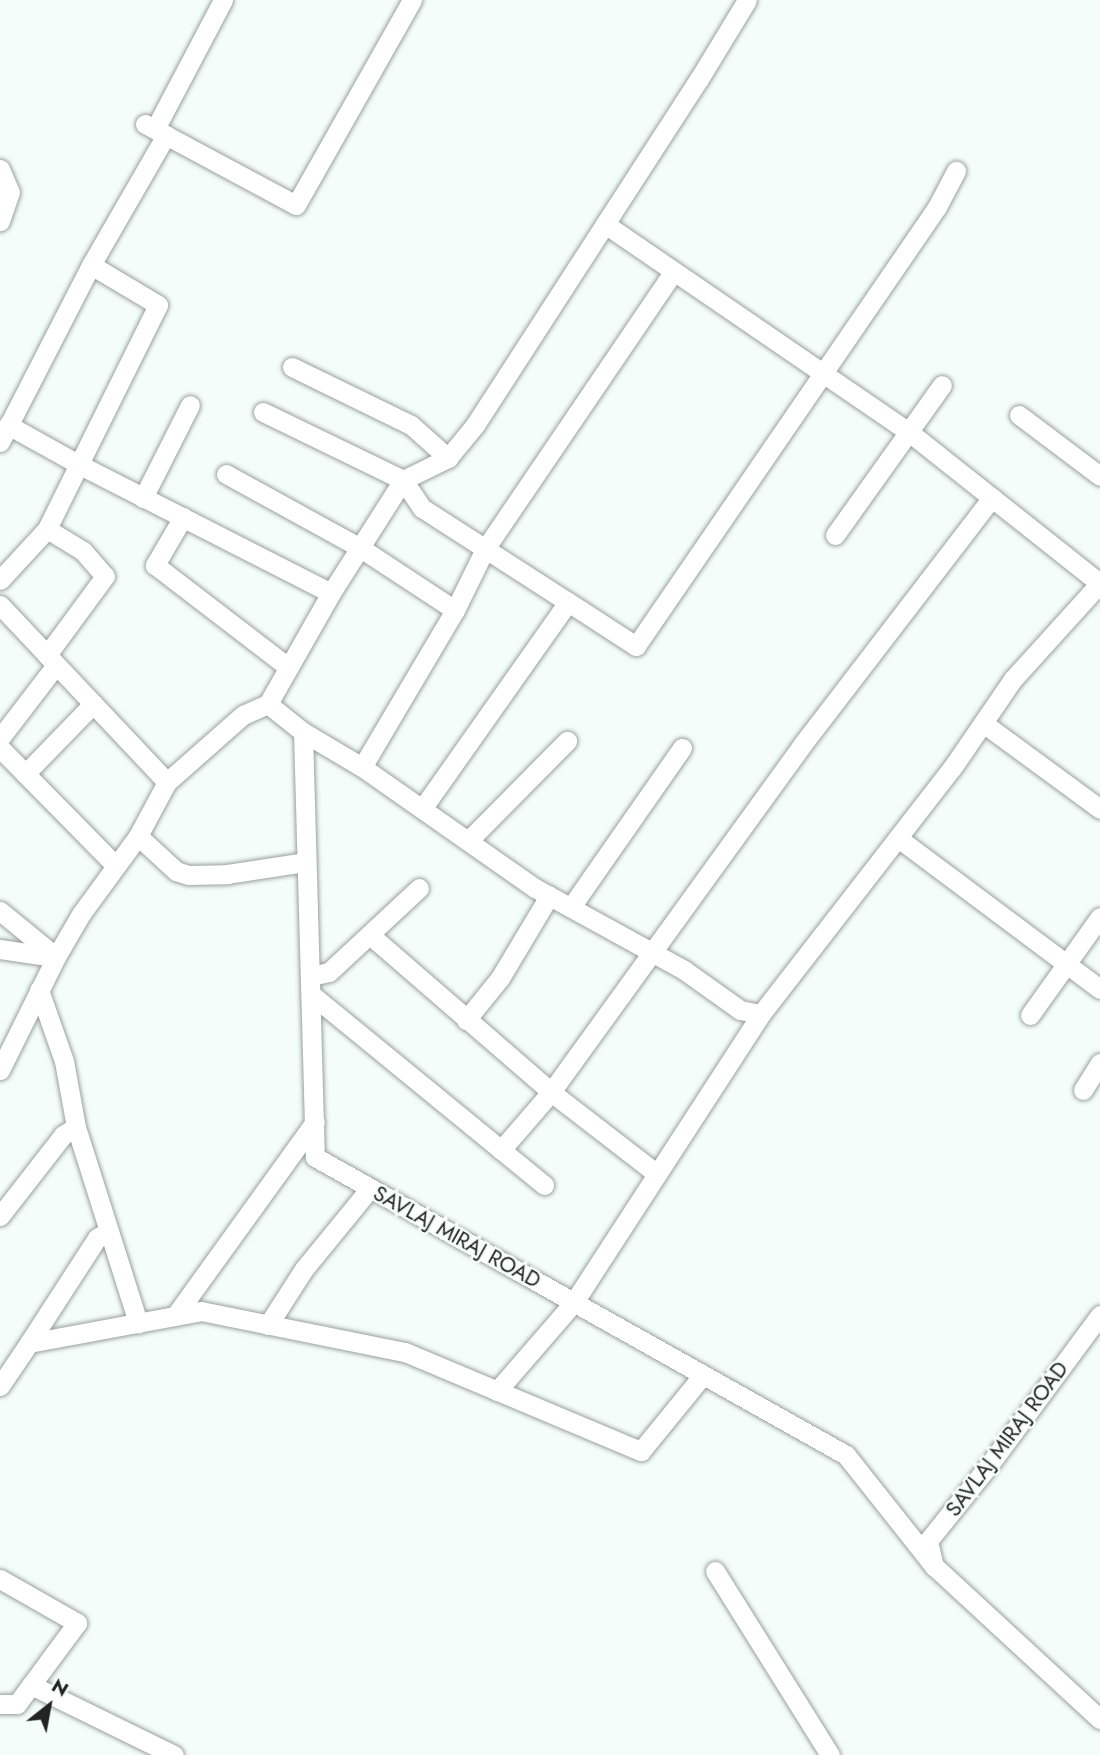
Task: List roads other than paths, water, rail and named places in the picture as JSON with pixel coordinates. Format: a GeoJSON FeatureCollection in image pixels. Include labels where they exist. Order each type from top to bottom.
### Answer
{"type":"FeatureCollection","features":[{"type":"Feature","properties":{"kind":"street"},"geometry":{"type":"LineString","coordinates":[[223,0],[155,129],[91,265],[4,433],[78,464],[331,593]]}},
{"type":"Feature","properties":{"kind":"street"},"geometry":{"type":"LineString","coordinates":[[155,129],[296,205],[412,0]]}},
{"type":"Feature","properties":{"kind":"street"},"geometry":{"type":"LineString","coordinates":[[0,1070],[55,957],[81,914],[138,836],[167,782],[243,715],[268,704],[331,593],[403,480],[448,458],[475,425],[747,0]]}},
{"type":"Feature","properties":{"kind":"street"},"geometry":{"type":"LineString","coordinates":[[0,169],[10,192],[0,222]]}},
{"type":"Feature","properties":{"kind":"street"},"geometry":{"type":"LineString","coordinates":[[263,412],[403,480],[422,508],[636,646],[937,207],[956,171]]}},
{"type":"Feature","properties":{"kind":"street"},"geometry":{"type":"LineString","coordinates":[[497,1391],[574,1302],[761,1014],[898,838],[1013,679],[1099,582],[909,432],[605,224]]}},
{"type":"Feature","properties":{"kind":"street"},"geometry":{"type":"LineString","coordinates":[[0,580],[47,529],[158,305],[91,265]]}},
{"type":"Feature","properties":{"kind":"street"},"geometry":{"type":"LineString","coordinates":[[362,767],[455,610],[485,549],[673,272]]}},
{"type":"Feature","properties":{"kind":"street"},"geometry":{"type":"LineString","coordinates":[[292,367],[411,425],[448,458]]}},
{"type":"Feature","properties":{"kind":"street"},"geometry":{"type":"LineString","coordinates":[[835,535],[942,385]]}},
{"type":"Feature","properties":{"kind":"street"},"geometry":{"type":"LineString","coordinates":[[143,498],[190,405]]}},
{"type":"Feature","properties":{"kind":"street"},"geometry":{"type":"LineString","coordinates":[[1019,415],[1100,476]]}},
{"type":"Feature","properties":{"kind":"street"},"geometry":{"type":"LineString","coordinates":[[226,474],[359,547],[455,610]]}},
{"type":"Feature","properties":{"kind":"street"},"geometry":{"type":"LineString","coordinates":[[501,1150],[551,1092],[802,745],[992,497]]}},
{"type":"Feature","properties":{"kind":"street"},"geometry":{"type":"LineString","coordinates":[[183,517],[155,565],[288,667]]}},
{"type":"Feature","properties":{"kind":"street"},"geometry":{"type":"LineString","coordinates":[[47,529],[83,551],[105,576],[52,660],[1,749],[116,866]]}},
{"type":"Feature","properties":{"kind":"street"},"geometry":{"type":"LineString","coordinates":[[422,808],[568,602]]}},
{"type":"Feature","properties":{"kind":"street"},"geometry":{"type":"LineString","coordinates":[[0,605],[167,782]]}},
{"type":"Feature","properties":{"kind":"street"},"geometry":{"type":"LineString","coordinates":[[25,774],[93,704]]}},
{"type":"Feature","properties":{"kind":"street"},"geometry":{"type":"LineString","coordinates":[[268,704],[303,732],[362,767],[549,895],[684,970],[740,1010],[761,1014]]}},
{"type":"Feature","properties":{"kind":"street"},"geometry":{"type":"LineString","coordinates":[[983,723],[1100,809]]}},
{"type":"Feature","properties":{"kind":"street","name":"SAVLAJ MIRAJ ROAD"},"geometry":{"type":"LineString","coordinates":[[303,732],[316,1157],[846,1455],[934,1566],[1100,1719]]}},
{"type":"Feature","properties":{"kind":"street"},"geometry":{"type":"LineString","coordinates":[[468,841],[567,741]]}},
{"type":"Feature","properties":{"kind":"street"},"geometry":{"type":"LineString","coordinates":[[571,907],[682,748]]}},
{"type":"Feature","properties":{"kind":"street"},"geometry":{"type":"LineString","coordinates":[[138,836],[176,871],[188,875],[227,874],[305,862]]}},
{"type":"Feature","properties":{"kind":"street"},"geometry":{"type":"LineString","coordinates":[[898,838],[1100,989]]}},
{"type":"Feature","properties":{"kind":"street"},"geometry":{"type":"LineString","coordinates":[[419,888],[311,986],[544,1185]]}},
{"type":"Feature","properties":{"kind":"street"},"geometry":{"type":"LineString","coordinates":[[466,1020],[500,978],[549,895]]}},
{"type":"Feature","properties":{"kind":"street"},"geometry":{"type":"LineString","coordinates":[[0,911],[55,957]]}},
{"type":"Feature","properties":{"kind":"street"},"geometry":{"type":"LineString","coordinates":[[1030,1015],[1100,917]]}},
{"type":"Feature","properties":{"kind":"street"},"geometry":{"type":"LineString","coordinates":[[370,935],[551,1092],[657,1174]]}},
{"type":"Feature","properties":{"kind":"street"},"geometry":{"type":"LineString","coordinates":[[0,949],[55,957]]}},
{"type":"Feature","properties":{"kind":"street"},"geometry":{"type":"LineString","coordinates":[[39,990],[64,1061],[76,1128],[138,1323]]}},
{"type":"Feature","properties":{"kind":"street"},"geometry":{"type":"LineString","coordinates":[[1083,1090],[1100,1063]]}},
{"type":"Feature","properties":{"kind":"street"},"geometry":{"type":"LineString","coordinates":[[175,1316],[315,1122]]}},
{"type":"Feature","properties":{"kind":"street"},"geometry":{"type":"LineString","coordinates":[[0,1216],[63,1135],[76,1128]]}},
{"type":"Feature","properties":{"kind":"street"},"geometry":{"type":"LineString","coordinates":[[268,1325],[304,1269],[370,1188]]}},
{"type":"Feature","properties":{"kind":"street"},"geometry":{"type":"LineString","coordinates":[[0,1386],[97,1238],[109,1231]]}},
{"type":"Feature","properties":{"kind":"street"},"geometry":{"type":"LineString","coordinates":[[29,1343],[201,1311],[405,1352],[641,1451],[703,1374]]}},
{"type":"Feature","properties":{"kind":"street","name":"SAVLAJ MIRAJ ROAD"},"geometry":{"type":"LineString","coordinates":[[934,1566],[928,1541],[989,1465],[1100,1315]]}},
{"type":"Feature","properties":{"kind":"street"},"geometry":{"type":"LineString","coordinates":[[715,1571],[830,1755]]}},
{"type":"Feature","properties":{"kind":"street"},"geometry":{"type":"LineString","coordinates":[[0,1579],[77,1623],[18,1704],[0,1704]]}},
{"type":"Feature","properties":{"kind":"street"},"geometry":{"type":"LineString","coordinates":[[31,1685],[174,1755]]}}]}
